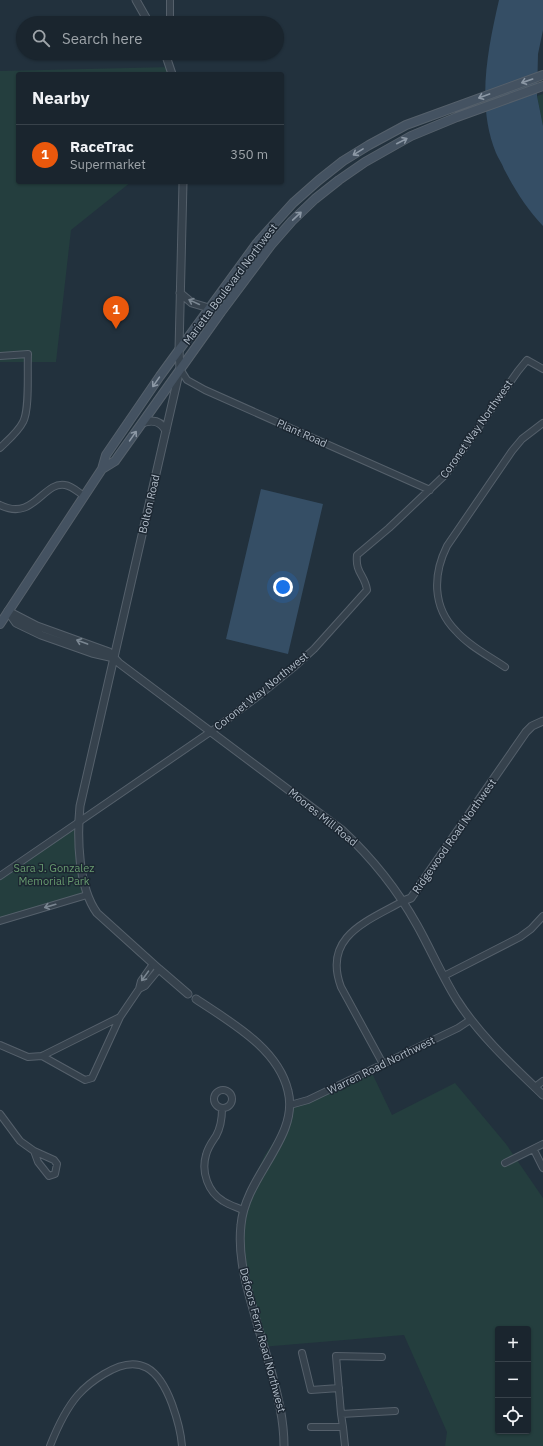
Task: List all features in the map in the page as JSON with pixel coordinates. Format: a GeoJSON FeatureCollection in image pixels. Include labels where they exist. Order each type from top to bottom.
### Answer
{"type":"FeatureCollection","features":[{"type":"Feature","properties":{"kind":"main road","name":"Marietta Boulevard Northwest"},"geometry":{"type":"LineString","coordinates":[[102,469],[106,455],[179,350],[257,243],[279,217],[319,180],[343,161],[406,125],[543,75]]}},
{"type":"Feature","properties":{"kind":"main road","name":"Marietta Boulevard Northwest"},"geometry":{"type":"LineString","coordinates":[[102,469],[115,461],[271,245],[292,221],[315,199],[339,180],[383,150],[417,133],[543,86]]}},
{"type":"Feature","properties":{"kind":"main road"},"geometry":{"type":"LineString","coordinates":[[0,624],[102,469]]}},
{"type":"Feature","properties":{"kind":"street"},"geometry":{"type":"LineString","coordinates":[[136,0],[144,16]]}},
{"type":"Feature","properties":{"kind":"street"},"geometry":{"type":"LineString","coordinates":[[170,0],[170,16]]}},
{"type":"Feature","properties":{"kind":"street"},"geometry":{"type":"LineString","coordinates":[[168,60],[172,72]]}},
{"type":"Feature","properties":{"kind":"street","name":"Bolton Road"},"geometry":{"type":"LineString","coordinates":[[78,822],[80,806],[180,369],[179,350],[183,184]]}},
{"type":"Feature","properties":{"kind":"street"},"geometry":{"type":"LineString","coordinates":[[180,293],[192,303],[209,308]]}},
{"type":"Feature","properties":{"kind":"street"},"geometry":{"type":"LineString","coordinates":[[0,356],[27,354],[27,411],[23,422],[0,448]]}},
{"type":"Feature","properties":{"kind":"street","name":"Coronet Way Northwest"},"geometry":{"type":"LineString","coordinates":[[0,876],[211,731],[314,649],[368,590],[366,582],[356,564],[357,555],[446,474],[527,360],[543,368]]}},
{"type":"Feature","properties":{"kind":"street","name":"Plant Road"},"geometry":{"type":"LineString","coordinates":[[180,369],[187,380],[205,390],[430,490]]}},
{"type":"Feature","properties":{"kind":"street"},"geometry":{"type":"LineString","coordinates":[[142,423],[156,421],[163,426],[166,431]]}},
{"type":"Feature","properties":{"kind":"street"},"geometry":{"type":"LineString","coordinates":[[506,667],[462,638],[450,625],[444,614],[439,599],[437,573],[447,546],[512,451],[522,439],[543,423]]}},
{"type":"Feature","properties":{"kind":"street"},"geometry":{"type":"LineString","coordinates":[[0,505],[8,509],[18,510],[27,506],[57,486],[64,485],[84,496]]}},
{"type":"Feature","properties":{"kind":"street","name":"Moores Mill Road"},"geometry":{"type":"LineString","coordinates":[[8,611],[16,624],[92,653],[114,658],[342,830],[358,845],[378,868],[403,901],[418,925],[457,1000],[470,1020],[543,1095]]}},
{"type":"Feature","properties":{"kind":"street","name":"Ridgewood Road Northwest"},"geometry":{"type":"LineString","coordinates":[[382,1064],[341,987],[337,974],[337,961],[342,945],[353,930],[403,901],[411,898],[526,732],[532,726],[543,721]]}},
{"type":"Feature","properties":{"kind":"street"},"geometry":{"type":"LineString","coordinates":[[78,822],[81,861],[87,895],[91,905],[156,967],[188,994]]}},
{"type":"Feature","properties":{"kind":"street"},"geometry":{"type":"LineString","coordinates":[[0,921],[87,895]]}},
{"type":"Feature","properties":{"kind":"street"},"geometry":{"type":"LineString","coordinates":[[444,976],[520,937],[531,929],[543,916]]}},
{"type":"Feature","properties":{"kind":"street"},"geometry":{"type":"LineString","coordinates":[[42,1056],[85,1080],[92,1078],[120,1017],[139,989],[145,986],[156,967]]}},
{"type":"Feature","properties":{"kind":"street","name":"Defoors Ferry Road Northwest"},"geometry":{"type":"LineString","coordinates":[[196,1000],[234,1025],[266,1051],[285,1079],[289,1092],[289,1120],[284,1132],[253,1186],[243,1210],[240,1238],[244,1274],[278,1398],[284,1428],[284,1446]]}},
{"type":"Feature","properties":{"kind":"street"},"geometry":{"type":"LineString","coordinates":[[0,1045],[28,1057],[42,1056],[120,1017]]}},
{"type":"Feature","properties":{"kind":"street","name":"Warren Road Northwest"},"geometry":{"type":"LineString","coordinates":[[290,1105],[308,1100],[458,1028],[470,1020]]}},
{"type":"Feature","properties":{"kind":"street"},"geometry":{"type":"LineString","coordinates":[[535,1088],[543,1081]]}},
{"type":"Feature","properties":{"kind":"street"},"geometry":{"type":"LineString","coordinates":[[222,1109],[219,1129],[209,1146],[206,1155],[205,1174],[209,1187],[217,1197],[228,1204],[243,1210]]}},
{"type":"Feature","properties":{"kind":"street"},"geometry":{"type":"LineString","coordinates":[[0,1114],[20,1141],[34,1151]]}},
{"type":"Feature","properties":{"kind":"street"},"geometry":{"type":"LineString","coordinates":[[505,1163],[534,1150],[543,1144]]}},
{"type":"Feature","properties":{"kind":"street"},"geometry":{"type":"LineString","coordinates":[[534,1150],[543,1168]]}},
{"type":"Feature","properties":{"kind":"street"},"geometry":{"type":"LineString","coordinates":[[302,1353],[311,1390],[339,1388]]}},
{"type":"Feature","properties":{"kind":"street"},"geometry":{"type":"LineString","coordinates":[[345,1446],[344,1427],[340,1414],[336,1356],[382,1357]]}},
{"type":"Feature","properties":{"kind":"street"},"geometry":{"type":"LineString","coordinates":[[50,1446],[67,1409],[83,1390],[111,1369],[126,1364],[134,1364],[150,1370],[162,1381],[175,1412],[182,1446]]}},
{"type":"Feature","properties":{"kind":"street"},"geometry":{"type":"LineString","coordinates":[[340,1414],[394,1411]]}},
{"type":"Feature","properties":{"kind":"street"},"geometry":{"type":"LineString","coordinates":[[311,1427],[344,1427]]}},
{"type":"Feature","properties":{"kind":"green space"},"geometry":{"type":"Polygon","coordinates":[[[172,67],[172,72],[16,72],[16,184],[128,184],[71,230],[56,362],[0,362],[0,71],[172,67]]]}},
{"type":"Feature","properties":{"kind":"green space"},"geometry":{"type":"Polygon","coordinates":[[[543,94],[543,126],[537,96],[543,94]]]}},
{"type":"Feature","properties":{"kind":"green space","name":"Sara J. Gonzalez Memorial Park"},"geometry":{"type":"Polygon","coordinates":[[[78,822],[87,895],[0,919],[0,877],[78,822]]]}},
{"type":"Feature","properties":{"kind":"green space"},"geometry":{"type":"Polygon","coordinates":[[[371,1071],[392,1115],[455,1083],[506,1144],[543,1198],[543,1446],[445,1446],[447,1432],[404,1335],[261,1347],[241,1261],[238,1210],[265,1155],[279,1134],[287,1118],[287,1103],[306,1103],[371,1071]]]}},
{"type":"Feature","properties":{"kind":"water"},"geometry":{"type":"Polygon","coordinates":[[[499,0],[543,0],[543,30],[538,54],[537,96],[543,126],[543,226],[537,220],[512,184],[497,155],[490,135],[486,116],[485,96],[488,57],[499,0]]]}},
{"type":"Feature","properties":{"kind":"water"},"geometry":{"type":"Polygon","coordinates":[[[261,489],[323,504],[288,654],[226,639],[261,489]]]}},
{"type":"Feature","properties":{"kind":"place","name":"RaceTrac"},"geometry":{"type":"Point","coordinates":[116,329]}}]}
